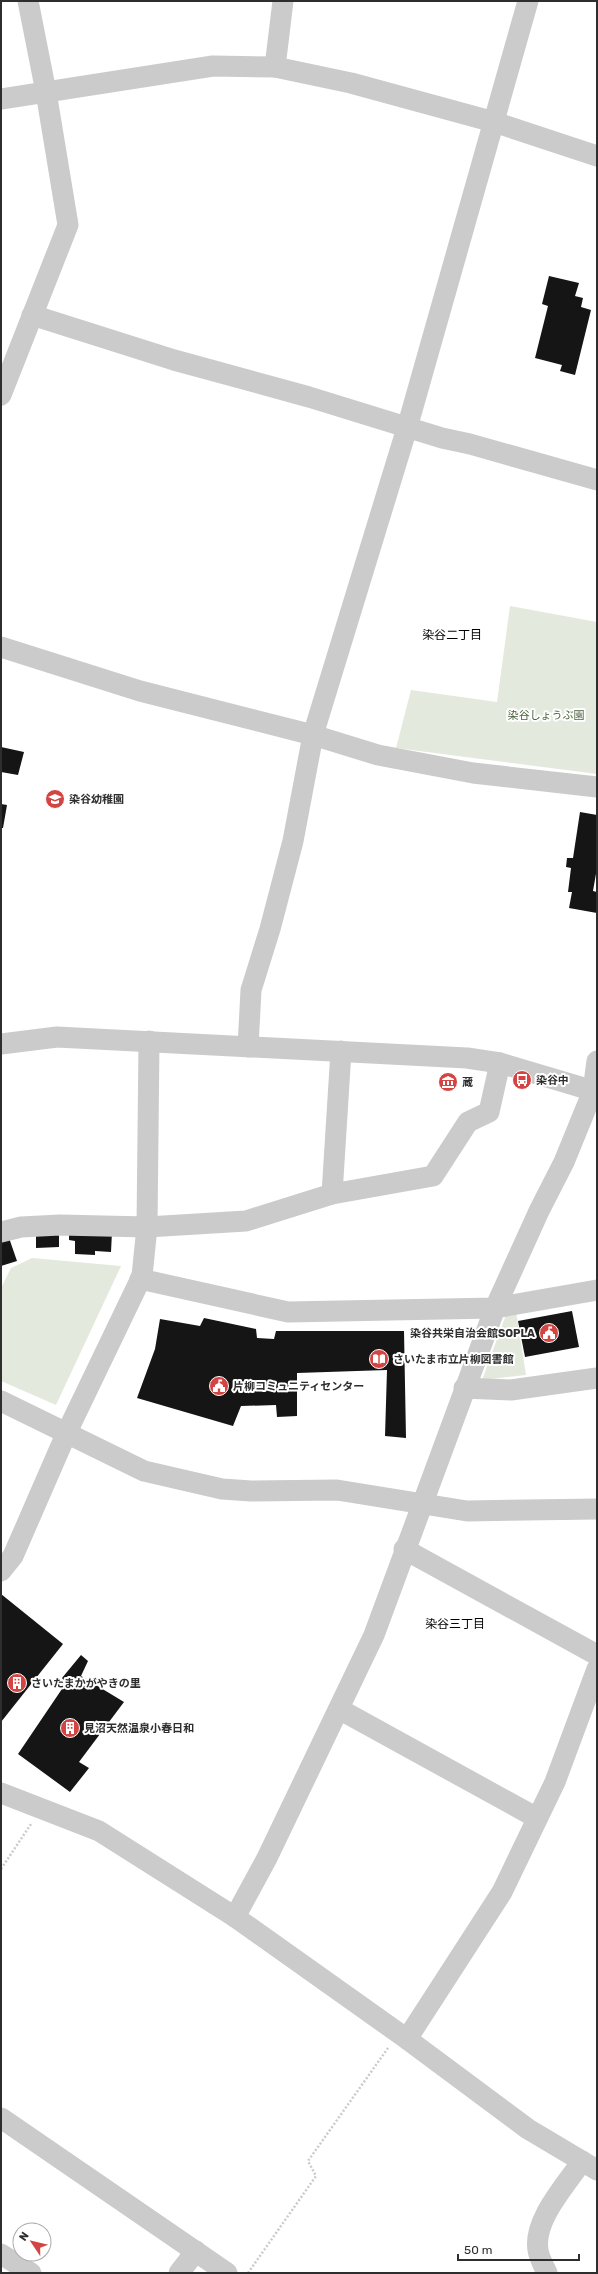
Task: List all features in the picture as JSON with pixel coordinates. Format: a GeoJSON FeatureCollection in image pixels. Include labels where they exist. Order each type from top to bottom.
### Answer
{"type":"FeatureCollection","features":[{"type":"Feature","properties":{"kind":"street"},"geometry":{"type":"LineString","coordinates":[[1,395],[68,225],[46,92],[28,1]]}},
{"type":"Feature","properties":{"kind":"street"},"geometry":{"type":"LineString","coordinates":[[275,67],[283,1]]}},
{"type":"Feature","properties":{"kind":"street"},"geometry":{"type":"LineString","coordinates":[[248,1047],[251,990],[270,929],[293,841],[313,735],[407,428],[528,1]]}},
{"type":"Feature","properties":{"kind":"street"},"geometry":{"type":"LineString","coordinates":[[1,99],[213,66],[275,67],[351,83],[494,122],[597,156]]}},
{"type":"Feature","properties":{"kind":"street"},"geometry":{"type":"LineString","coordinates":[[32,315],[174,360],[309,397],[407,428],[597,480]]}},
{"type":"Feature","properties":{"kind":"street"},"geometry":{"type":"LineString","coordinates":[[1,647],[140,691],[313,735],[378,755],[473,773],[597,787]]}},
{"type":"Feature","properties":{"kind":"street"},"geometry":{"type":"LineString","coordinates":[[1,1044],[57,1038],[149,1041],[467,1058],[500,1063],[595,1091]]}},
{"type":"Feature","properties":{"kind":"street"},"geometry":{"type":"LineString","coordinates":[[1,1571],[13,1556],[67,1432],[140,1279],[147,1227],[149,1041]]}},
{"type":"Feature","properties":{"kind":"street"},"geometry":{"type":"LineString","coordinates":[[332,1194],[341,1051]]}},
{"type":"Feature","properties":{"kind":"street"},"geometry":{"type":"LineString","coordinates":[[235,1917],[267,1858],[374,1635],[421,1504],[495,1308],[539,1211],[564,1162],[595,1091],[597,1061]]}},
{"type":"Feature","properties":{"kind":"street"},"geometry":{"type":"LineString","coordinates":[[1,1232],[21,1227],[60,1225],[147,1227],[246,1221],[332,1194],[433,1176],[468,1122],[489,1112],[500,1063]]}},
{"type":"Feature","properties":{"kind":"street"},"geometry":{"type":"LineString","coordinates":[[140,1279],[288,1312],[495,1308],[597,1290]]}},
{"type":"Feature","properties":{"kind":"street"},"geometry":{"type":"LineString","coordinates":[[464,1388],[511,1390],[597,1378]]}},
{"type":"Feature","properties":{"kind":"street"},"geometry":{"type":"LineString","coordinates":[[1,1401],[144,1471],[222,1489],[251,1491],[338,1490],[467,1511],[597,1509]]}},
{"type":"Feature","properties":{"kind":"street"},"geometry":{"type":"LineString","coordinates":[[404,1550],[597,1655]]}},
{"type":"Feature","properties":{"kind":"street"},"geometry":{"type":"LineString","coordinates":[[403,2036],[502,1892],[555,1782],[597,1669]]}},
{"type":"Feature","properties":{"kind":"street"},"geometry":{"type":"LineString","coordinates":[[338,1709],[537,1818]]}},
{"type":"Feature","properties":{"kind":"street"},"geometry":{"type":"LineString","coordinates":[[1,1793],[41,1810],[99,1831],[235,1917],[403,2036],[528,2129],[589,2166],[550,2207],[538,2234],[538,2251],[547,2273]]}},
{"type":"Feature","properties":{"kind":"street"},"geometry":{"type":"LineString","coordinates":[[1,2118],[227,2273]]}},
{"type":"Feature","properties":{"kind":"street"},"geometry":{"type":"LineString","coordinates":[[179,2273],[196,2251]]}},
{"type":"Feature","properties":{"kind":"street"},"geometry":{"type":"LineString","coordinates":[[1,2254],[32,2273]]}},
{"type":"Feature","properties":{"kind":"path"},"geometry":{"type":"LineString","coordinates":[[1,1869],[41,1810]]}},
{"type":"Feature","properties":{"kind":"path"},"geometry":{"type":"LineString","coordinates":[[248,2273],[316,2176],[308,2161],[403,2036]]}},
{"type":"Feature","properties":{"kind":"green space","name":"染谷しょうぶ園"},"geometry":{"type":"Polygon","coordinates":[[[510,606],[597,622],[597,774],[396,748],[411,690],[497,702],[510,606]]]}},
{"type":"Feature","properties":{"kind":"green space"},"geometry":{"type":"Polygon","coordinates":[[[32,1258],[121,1266],[56,1405],[1,1381],[1,1288],[11,1268],[32,1258]]]}},
{"type":"Feature","properties":{"kind":"green space"},"geometry":{"type":"Polygon","coordinates":[[[516,1311],[526,1375],[482,1380],[507,1312],[516,1311]]]}},
{"type":"Feature","properties":{"kind":"building"},"geometry":{"type":"Polygon","coordinates":[[[549,276],[579,283],[575,296],[583,298],[581,307],[591,310],[575,375],[560,371],[562,365],[535,358],[548,306],[542,304],[549,276]]]}},
{"type":"Feature","properties":{"kind":"building"},"geometry":{"type":"Polygon","coordinates":[[[1,747],[24,752],[18,775],[1,772],[1,747]]]}},
{"type":"Feature","properties":{"kind":"building"},"geometry":{"type":"Polygon","coordinates":[[[1,804],[7,805],[3,828],[1,828],[1,804]]]}},
{"type":"Feature","properties":{"kind":"building"},"geometry":{"type":"Polygon","coordinates":[[[580,812],[597,815],[597,868],[593,891],[597,892],[597,913],[569,908],[572,892],[568,892],[571,868],[566,867],[567,858],[573,858],[580,812]]]}},
{"type":"Feature","properties":{"kind":"building"},"geometry":{"type":"Polygon","coordinates":[[[69,1231],[112,1232],[111,1252],[95,1251],[95,1255],[75,1254],[75,1241],[69,1240],[69,1231]]]}},
{"type":"Feature","properties":{"kind":"building"},"geometry":{"type":"Polygon","coordinates":[[[36,1232],[59,1232],[59,1247],[36,1248],[36,1232]]]}},
{"type":"Feature","properties":{"kind":"building"},"geometry":{"type":"Polygon","coordinates":[[[8,1235],[17,1261],[1,1266],[1,1237],[8,1235]]]}},
{"type":"Feature","properties":{"kind":"building"},"geometry":{"type":"Polygon","coordinates":[[[572,1311],[579,1347],[525,1357],[518,1321],[572,1311]]]}},
{"type":"Feature","properties":{"kind":"building","name":"片柳コミュニティセンター"},"geometry":{"type":"Polygon","coordinates":[[[204,1318],[256,1329],[257,1338],[274,1339],[276,1331],[404,1331],[406,1438],[385,1436],[387,1370],[297,1373],[297,1416],[277,1417],[276,1405],[241,1406],[233,1426],[137,1398],[155,1349],[160,1319],[200,1326],[204,1318]]]}},
{"type":"Feature","properties":{"kind":"building","name":"さいたまかがやきの里"},"geometry":{"type":"Polygon","coordinates":[[[1,1594],[63,1644],[1,1722],[1,1594]]]}},
{"type":"Feature","properties":{"kind":"building","name":"見沼天然温泉小春日和"},"geometry":{"type":"Polygon","coordinates":[[[81,1655],[88,1661],[81,1676],[124,1702],[79,1762],[89,1768],[70,1792],[18,1754],[66,1683],[62,1678],[81,1655]]]}},
{"type":"Feature","properties":{"kind":"place","name":"染谷幼稚園"},"geometry":{"type":"Point","coordinates":[55,799]}},
{"type":"Feature","properties":{"kind":"place","name":"染谷中"},"geometry":{"type":"Point","coordinates":[522,1080]}},
{"type":"Feature","properties":{"kind":"place","name":"蔵"},"geometry":{"type":"Point","coordinates":[448,1082]}},
{"type":"Feature","properties":{"kind":"place","name":"染谷共栄自治会館SOPLA"},"geometry":{"type":"Point","coordinates":[549,1333]}},
{"type":"Feature","properties":{"kind":"place","name":"さいたま市立片柳図書館"},"geometry":{"type":"Point","coordinates":[379,1359]}},
{"type":"Feature","properties":{"kind":"place","name":"片柳コミュニティセンター"},"geometry":{"type":"Point","coordinates":[219,1386]}},
{"type":"Feature","properties":{"kind":"place","name":"さいたまかがやきの里"},"geometry":{"type":"Point","coordinates":[17,1683]}},
{"type":"Feature","properties":{"kind":"place","name":"見沼天然温泉小春日和"},"geometry":{"type":"Point","coordinates":[70,1728]}},
{"type":"Feature","properties":{"kind":"district","name":"染谷二丁目"},"geometry":{"type":"Point","coordinates":[452,635]}},
{"type":"Feature","properties":{"kind":"district","name":"染谷三丁目"},"geometry":{"type":"Point","coordinates":[455,1624]}}]}
